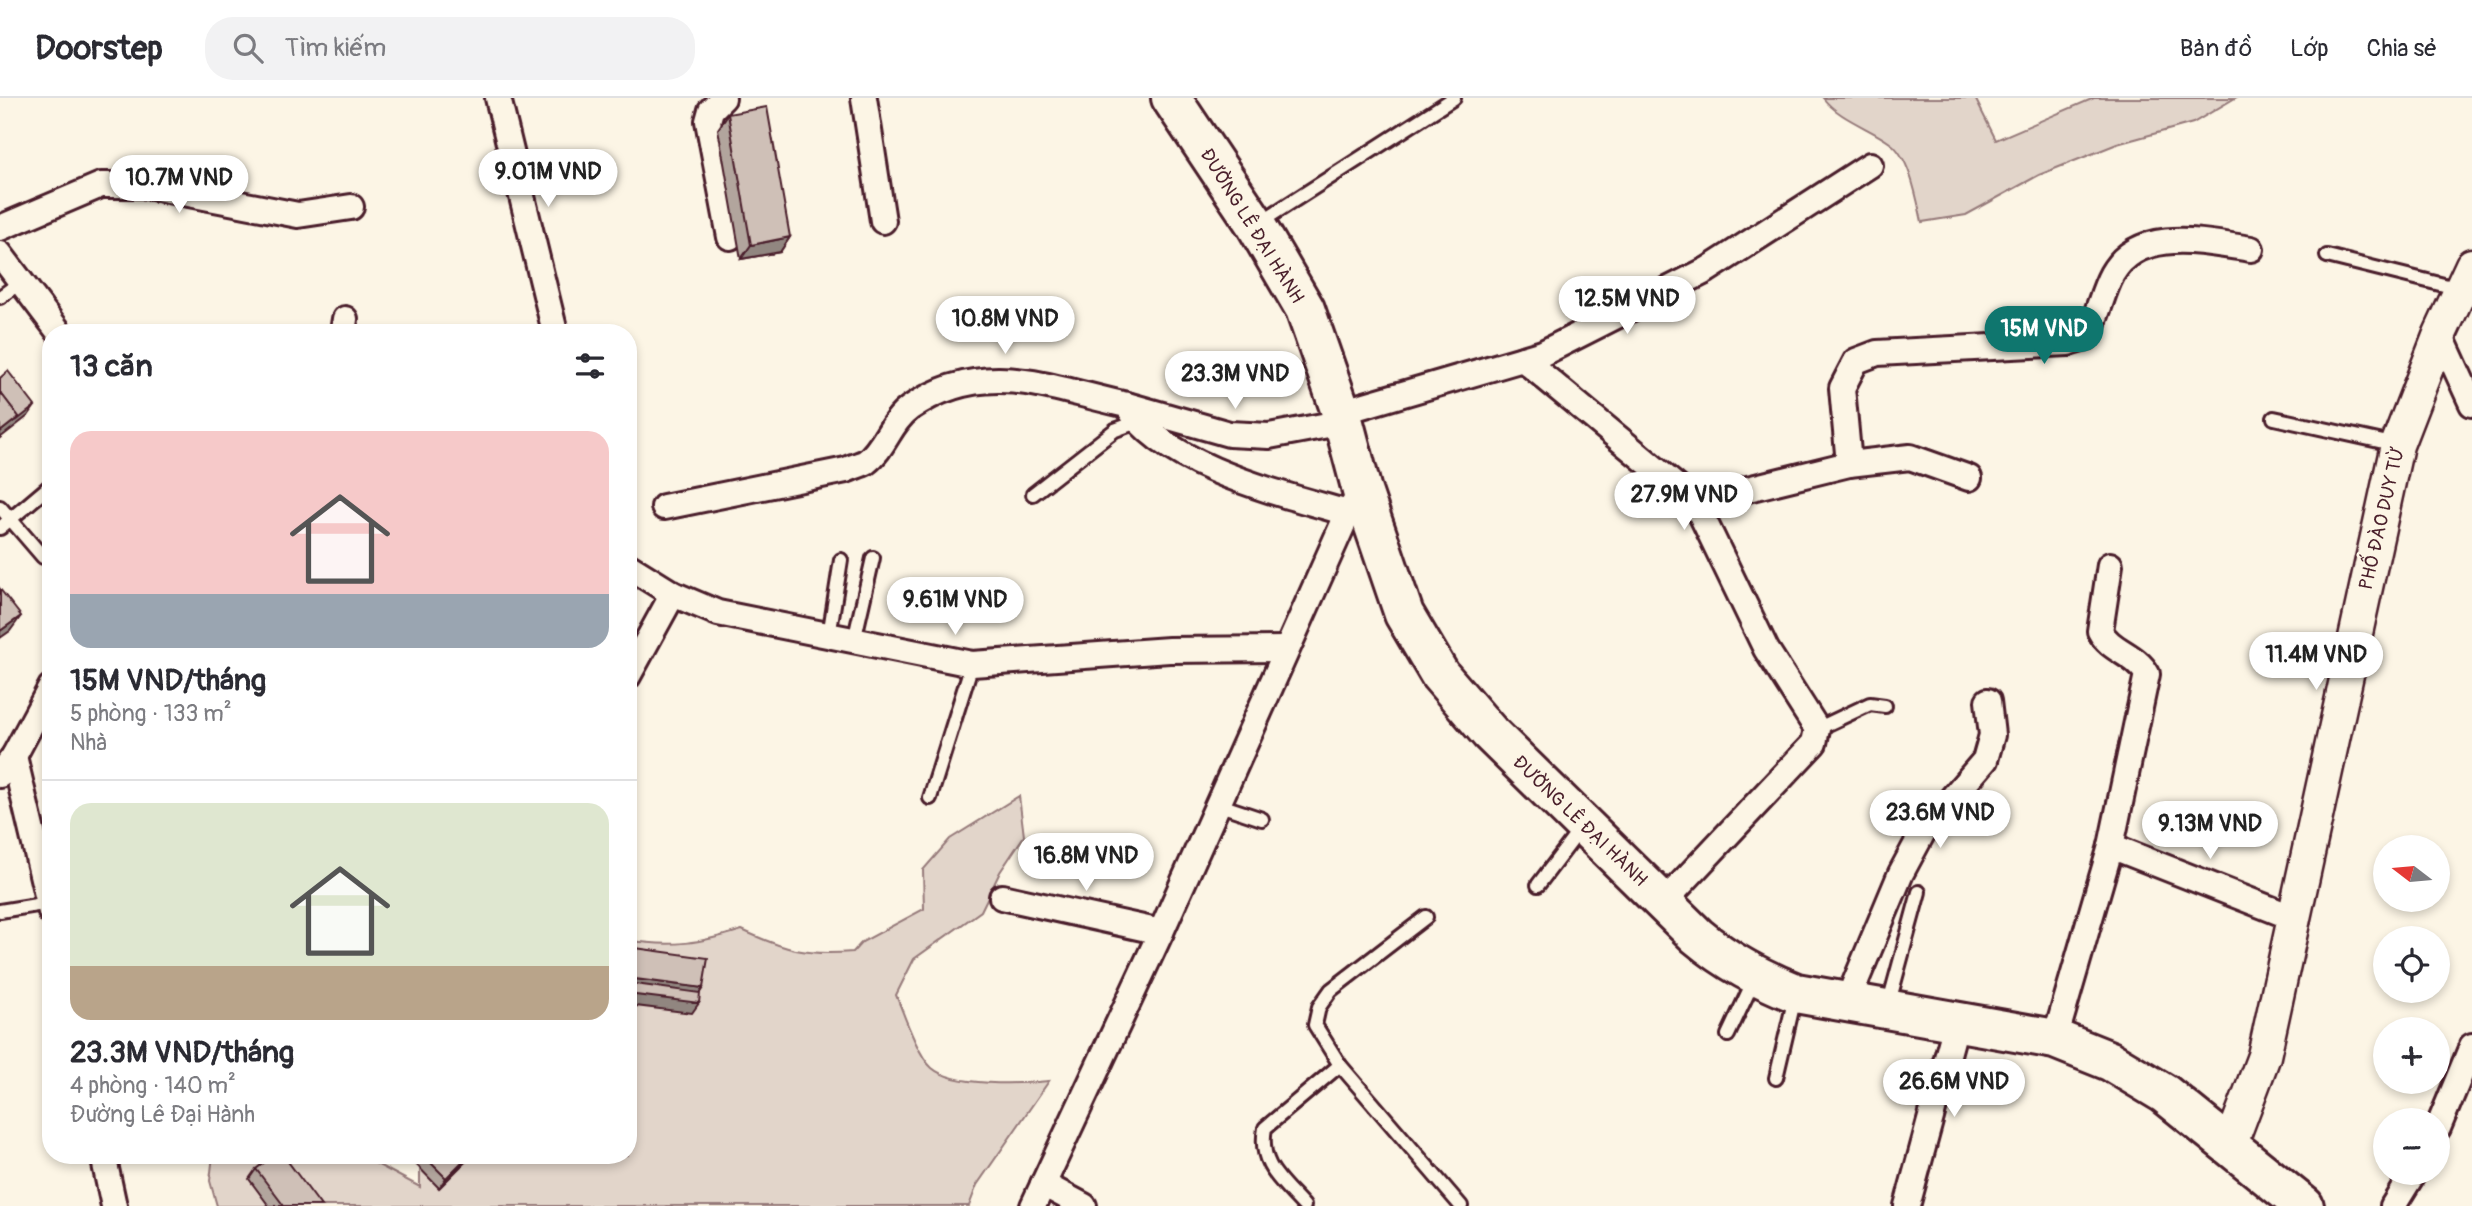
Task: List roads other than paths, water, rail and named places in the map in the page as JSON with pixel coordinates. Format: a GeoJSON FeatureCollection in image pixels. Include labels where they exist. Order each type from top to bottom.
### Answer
{"type":"FeatureCollection","features":[{"type":"Feature","properties":{"kind":"main road","name":"ĐƯỜNG LÊ ĐẠI HÀNH"},"geometry":{"type":"LineString","coordinates":[[1171,98],[1256,225],[1304,309],[1343,417],[1355,502],[1404,614],[1440,675],[1490,733],[1723,958],[1756,977],[1796,993],[2055,1039],[2110,1061],[2154,1088],[2304,1206]]}},
{"type":"Feature","properties":{"kind":"street"},"geometry":{"type":"LineString","coordinates":[[498,98],[553,324]]}},
{"type":"Feature","properties":{"kind":"street"},"geometry":{"type":"LineString","coordinates":[[723,98],[711,110],[708,121],[730,237]]}},
{"type":"Feature","properties":{"kind":"street"},"geometry":{"type":"LineString","coordinates":[[864,98],[883,221]]}},
{"type":"Feature","properties":{"kind":"street"},"geometry":{"type":"LineString","coordinates":[[664,507],[846,470],[866,462],[894,424],[910,408],[962,383],[982,378],[1013,380],[1132,414],[1229,434],[1269,436],[1343,417],[1543,354],[1707,270],[1871,165]]}},
{"type":"Feature","properties":{"kind":"street"},"geometry":{"type":"LineString","coordinates":[[0,228],[101,185],[142,185],[298,215],[351,207]]}},
{"type":"Feature","properties":{"kind":"street"},"geometry":{"type":"LineString","coordinates":[[1849,464],[1842,388],[1856,361],[1877,354],[2068,343],[2085,338],[2113,272],[2126,258],[2152,244],[2179,240],[2251,249]]}},
{"type":"Feature","properties":{"kind":"street"},"geometry":{"type":"LineString","coordinates":[[0,254],[53,324]]}},
{"type":"Feature","properties":{"kind":"street","name":"PHỐ ĐÀO DUY TỪ"},"geometry":{"type":"LineString","coordinates":[[2230,1146],[2264,1056],[2397,445],[2440,334],[2466,277]]}},
{"type":"Feature","properties":{"kind":"street"},"geometry":{"type":"LineString","coordinates":[[2440,334],[2472,404]]}},
{"type":"Feature","properties":{"kind":"street"},"geometry":{"type":"LineString","coordinates":[[1523,359],[1695,502],[1766,649],[1817,729],[1814,743],[1664,902]]}},
{"type":"Feature","properties":{"kind":"street"},"geometry":{"type":"LineString","coordinates":[[1084,1206],[1038,1195],[1161,932],[1285,649],[1355,502],[1241,481],[1165,444],[1132,414]]}},
{"type":"Feature","properties":{"kind":"street"},"geometry":{"type":"LineString","coordinates":[[1695,502],[1849,464],[1910,457],[1969,478]]}},
{"type":"Feature","properties":{"kind":"street"},"geometry":{"type":"LineString","coordinates":[[2055,1039],[2111,846],[2147,674],[2141,663],[2105,640],[2100,631],[2110,565]]}},
{"type":"Feature","properties":{"kind":"street"},"geometry":{"type":"LineString","coordinates":[[637,572],[673,594],[718,613],[751,622],[972,664],[1169,650],[1285,649]]}},
{"type":"Feature","properties":{"kind":"street"},"geometry":{"type":"LineString","coordinates":[[637,660],[673,594]]}},
{"type":"Feature","properties":{"kind":"street"},"geometry":{"type":"LineString","coordinates":[[1847,1002],[1901,873],[1923,832],[1985,760],[1992,735],[1988,701]]}},
{"type":"Feature","properties":{"kind":"street"},"geometry":{"type":"LineString","coordinates":[[42,703],[7,765],[42,881]]}},
{"type":"Feature","properties":{"kind":"street"},"geometry":{"type":"LineString","coordinates":[[2111,846],[2294,918]]}},
{"type":"Feature","properties":{"kind":"street"},"geometry":{"type":"LineString","coordinates":[[1002,897],[1161,932]]}},
{"type":"Feature","properties":{"kind":"street"},"geometry":{"type":"LineString","coordinates":[[1907,1206],[1957,1021]]}},
{"type":"Feature","properties":{"kind":"street"},"geometry":{"type":"LineString","coordinates":[[2446,1108],[2472,1046]]}},
{"type":"Feature","properties":{"kind":"street"},"geometry":{"type":"LineString","coordinates":[[105,1164],[114,1206]]}},
{"type":"Feature","properties":{"kind":"street"},"geometry":{"type":"LineString","coordinates":[[2393,1206],[2406,1185]]}},
{"type":"Feature","properties":{"kind":"lane"},"geometry":{"type":"LineString","coordinates":[[1256,225],[1454,98]]}},
{"type":"Feature","properties":{"kind":"lane"},"geometry":{"type":"LineString","coordinates":[[2327,256],[2466,277]]}},
{"type":"Feature","properties":{"kind":"lane"},"geometry":{"type":"LineString","coordinates":[[0,297],[21,282]]}},
{"type":"Feature","properties":{"kind":"lane"},"geometry":{"type":"LineString","coordinates":[[1032,495],[1132,414]]}},
{"type":"Feature","properties":{"kind":"lane"},"geometry":{"type":"LineString","coordinates":[[2274,418],[2397,445]]}},
{"type":"Feature","properties":{"kind":"lane"},"geometry":{"type":"LineString","coordinates":[[5,523],[42,492]]}},
{"type":"Feature","properties":{"kind":"lane"},"geometry":{"type":"LineString","coordinates":[[0,507],[5,523],[42,557]]}},
{"type":"Feature","properties":{"kind":"lane"},"geometry":{"type":"LineString","coordinates":[[854,641],[873,558]]}},
{"type":"Feature","properties":{"kind":"lane"},"geometry":{"type":"LineString","coordinates":[[829,636],[841,560]]}},
{"type":"Feature","properties":{"kind":"lane"},"geometry":{"type":"LineString","coordinates":[[930,798],[972,664]]}},
{"type":"Feature","properties":{"kind":"lane"},"geometry":{"type":"LineString","coordinates":[[1817,729],[1870,704],[1885,706]]}},
{"type":"Feature","properties":{"kind":"lane"},"geometry":{"type":"LineString","coordinates":[[1217,804],[1262,819]]}},
{"type":"Feature","properties":{"kind":"lane"},"geometry":{"type":"LineString","coordinates":[[1538,885],[1584,824]]}},
{"type":"Feature","properties":{"kind":"lane"},"geometry":{"type":"LineString","coordinates":[[1887,1010],[1919,892]]}},
{"type":"Feature","properties":{"kind":"lane"},"geometry":{"type":"LineString","coordinates":[[0,911],[42,908]]}},
{"type":"Feature","properties":{"kind":"lane"},"geometry":{"type":"LineString","coordinates":[[1426,917],[1331,990],[1319,1007],[1315,1025],[1340,1065],[1461,1206]]}},
{"type":"Feature","properties":{"kind":"lane"},"geometry":{"type":"LineString","coordinates":[[1728,1035],[1756,977]]}},
{"type":"Feature","properties":{"kind":"lane"},"geometry":{"type":"LineString","coordinates":[[1776,1078],[1796,993]]}},
{"type":"Feature","properties":{"kind":"lane"},"geometry":{"type":"LineString","coordinates":[[1304,1206],[1269,1167],[1262,1146],[1265,1128],[1340,1065]]}}]}
